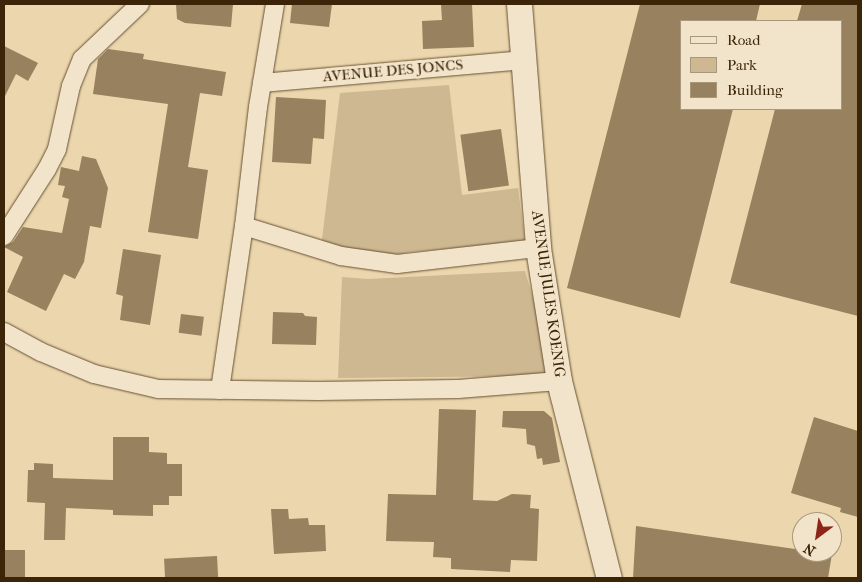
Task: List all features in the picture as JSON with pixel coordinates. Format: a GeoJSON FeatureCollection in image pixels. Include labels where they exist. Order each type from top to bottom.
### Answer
{"type":"FeatureCollection","features":[{"type":"Feature","properties":{"kind":"street"},"geometry":{"type":"LineString","coordinates":[[4,236],[48,169],[57,149],[71,86],[82,58],[140,4]]}},
{"type":"Feature","properties":{"kind":"street"},"geometry":{"type":"LineString","coordinates":[[220,390],[244,226],[262,83],[275,4]]}},
{"type":"Feature","properties":{"kind":"street","name":"AVENUE JULES KOENIG"},"geometry":{"type":"LineString","coordinates":[[520,4],[538,248],[560,381],[609,578]]}},
{"type":"Feature","properties":{"kind":"street","name":"AVENUE DES JONCS"},"geometry":{"type":"LineString","coordinates":[[262,83],[524,60]]}},
{"type":"Feature","properties":{"kind":"street"},"geometry":{"type":"LineString","coordinates":[[244,226],[341,256],[397,264],[538,248]]}},
{"type":"Feature","properties":{"kind":"street"},"geometry":{"type":"LineString","coordinates":[[4,332],[41,352],[94,374],[158,389],[458,389],[560,381]]}},
{"type":"Feature","properties":{"kind":"green space"},"geometry":{"type":"Polygon","coordinates":[[[449,85],[462,195],[518,188],[525,242],[409,252],[388,258],[321,247],[340,93],[449,85]]]}},
{"type":"Feature","properties":{"kind":"green space"},"geometry":{"type":"Polygon","coordinates":[[[525,271],[540,322],[547,376],[338,378],[342,277],[368,279],[525,271]]]}},
{"type":"Feature","properties":{"kind":"building"},"geometry":{"type":"Polygon","coordinates":[[[176,4],[233,4],[231,27],[185,23],[177,19],[176,4]]]}},
{"type":"Feature","properties":{"kind":"building"},"geometry":{"type":"Polygon","coordinates":[[[292,4],[332,4],[329,27],[290,23],[292,4]]]}},
{"type":"Feature","properties":{"kind":"building"},"geometry":{"type":"Polygon","coordinates":[[[441,4],[472,4],[474,47],[423,49],[422,21],[442,20],[441,4]]]}},
{"type":"Feature","properties":{"kind":"building"},"geometry":{"type":"Polygon","coordinates":[[[640,4],[760,4],[756,20],[680,20],[680,110],[733,110],[680,318],[567,288],[640,4]]]}},
{"type":"Feature","properties":{"kind":"building"},"geometry":{"type":"Polygon","coordinates":[[[802,4],[858,4],[858,316],[730,283],[775,110],[842,110],[842,20],[797,20],[802,4]]]}},
{"type":"Feature","properties":{"kind":"building"},"geometry":{"type":"Polygon","coordinates":[[[4,46],[38,63],[28,81],[16,74],[4,98],[4,46]]]}},
{"type":"Feature","properties":{"kind":"building"},"geometry":{"type":"Polygon","coordinates":[[[108,49],[144,54],[143,59],[226,72],[222,96],[200,93],[188,167],[208,170],[198,239],[148,232],[168,104],[93,94],[98,59],[108,49]]]}},
{"type":"Feature","properties":{"kind":"building"},"geometry":{"type":"Polygon","coordinates":[[[276,97],[326,100],[324,139],[313,138],[311,164],[272,162],[276,97]]]}},
{"type":"Feature","properties":{"kind":"building"},"geometry":{"type":"Polygon","coordinates":[[[501,129],[509,185],[468,191],[460,135],[501,129]]]}},
{"type":"Feature","properties":{"kind":"building"},"geometry":{"type":"Polygon","coordinates":[[[82,156],[96,159],[108,188],[101,228],[90,226],[84,262],[75,279],[64,274],[46,311],[7,292],[23,257],[4,247],[13,242],[23,227],[62,233],[69,199],[62,197],[65,186],[58,185],[61,167],[79,171],[82,156]]]}},
{"type":"Feature","properties":{"kind":"building"},"geometry":{"type":"Polygon","coordinates":[[[123,249],[161,255],[150,325],[120,320],[123,296],[116,294],[123,249]]]}},
{"type":"Feature","properties":{"kind":"building"},"geometry":{"type":"Polygon","coordinates":[[[273,312],[303,313],[305,316],[317,317],[316,345],[272,344],[273,312]]]}},
{"type":"Feature","properties":{"kind":"building"},"geometry":{"type":"Polygon","coordinates":[[[181,314],[204,317],[202,336],[179,333],[181,314]]]}},
{"type":"Feature","properties":{"kind":"building"},"geometry":{"type":"Polygon","coordinates":[[[439,409],[476,410],[473,500],[497,501],[512,494],[531,495],[530,508],[539,509],[537,561],[511,560],[510,572],[451,569],[451,558],[433,557],[434,542],[386,541],[388,494],[436,495],[439,409]]]}},
{"type":"Feature","properties":{"kind":"building"},"geometry":{"type":"Polygon","coordinates":[[[503,411],[544,411],[552,418],[560,462],[543,465],[542,458],[537,459],[535,446],[527,444],[526,429],[502,427],[503,411]]]}},
{"type":"Feature","properties":{"kind":"building"},"geometry":{"type":"Polygon","coordinates":[[[814,417],[858,431],[858,517],[840,512],[841,508],[791,493],[814,417]]]}},
{"type":"Feature","properties":{"kind":"building"},"geometry":{"type":"Polygon","coordinates":[[[113,437],[149,437],[149,452],[167,453],[167,464],[182,464],[182,496],[169,496],[169,505],[153,505],[153,516],[113,515],[113,510],[66,508],[65,540],[44,540],[45,503],[27,502],[28,470],[34,470],[34,463],[53,464],[53,478],[113,480],[113,437]]]}},
{"type":"Feature","properties":{"kind":"building"},"geometry":{"type":"Polygon","coordinates":[[[271,509],[288,509],[289,519],[308,518],[309,525],[325,525],[326,551],[274,554],[271,509]]]}},
{"type":"Feature","properties":{"kind":"building"},"geometry":{"type":"Polygon","coordinates":[[[636,526],[792,549],[792,562],[831,562],[828,578],[633,578],[636,526]]]}},
{"type":"Feature","properties":{"kind":"building"},"geometry":{"type":"Polygon","coordinates":[[[4,550],[25,550],[25,578],[4,578],[4,550]]]}},
{"type":"Feature","properties":{"kind":"building"},"geometry":{"type":"Polygon","coordinates":[[[217,556],[218,578],[165,578],[164,559],[217,556]]]}}]}
